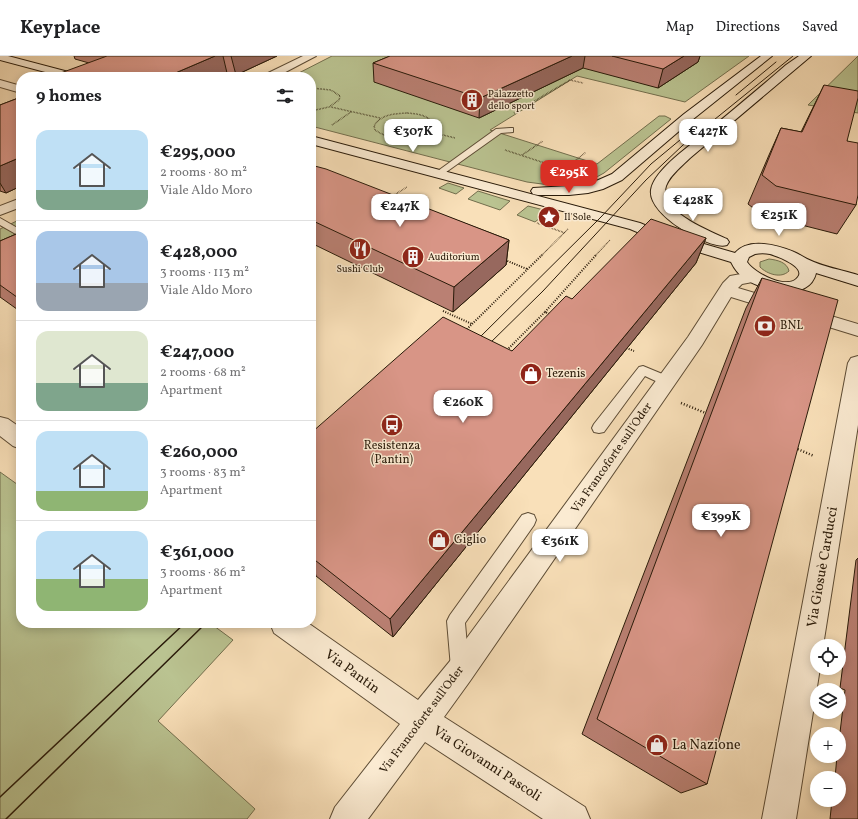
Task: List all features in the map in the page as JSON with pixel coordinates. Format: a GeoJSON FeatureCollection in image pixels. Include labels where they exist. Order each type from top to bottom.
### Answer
{"type":"FeatureCollection","features":[{"type":"Feature","properties":{"kind":"street"},"geometry":{"type":"LineString","coordinates":[[30,56],[83,72]]}},
{"type":"Feature","properties":{"kind":"street"},"geometry":{"type":"LineString","coordinates":[[278,72],[311,56]]}},
{"type":"Feature","properties":{"kind":"street"},"geometry":{"type":"LineString","coordinates":[[496,189],[572,191],[591,189],[604,185],[617,177],[688,117],[767,56]]}},
{"type":"Feature","properties":{"kind":"street"},"geometry":{"type":"LineString","coordinates":[[804,271],[799,284],[783,286],[764,282],[743,258],[674,217],[662,204],[659,198],[658,188],[673,168],[790,67],[806,56]]}},
{"type":"Feature","properties":{"kind":"street"},"geometry":{"type":"LineString","coordinates":[[0,57],[57,72]]}},
{"type":"Feature","properties":{"kind":"street"},"geometry":{"type":"LineString","coordinates":[[0,83],[16,88]]}},
{"type":"Feature","properties":{"kind":"street"},"geometry":{"type":"LineString","coordinates":[[316,141],[630,224],[649,233],[743,258],[762,248],[776,250],[790,255],[804,271],[854,280]]}},
{"type":"Feature","properties":{"kind":"street"},"geometry":{"type":"LineString","coordinates":[[0,211],[16,204]]}},
{"type":"Feature","properties":{"kind":"street","name":"Via Francoforte sull'Oder"},"geometry":{"type":"LineString","coordinates":[[347,819],[460,671],[666,381],[727,290],[736,280],[743,258]]}},
{"type":"Feature","properties":{"kind":"street"},"geometry":{"type":"LineString","coordinates":[[727,290],[858,330]]}},
{"type":"Feature","properties":{"kind":"street","name":"Via Giosuè Carducci"},"geometry":{"type":"LineString","coordinates":[[779,819],[858,363]]}},
{"type":"Feature","properties":{"kind":"street"},"geometry":{"type":"LineString","coordinates":[[0,425],[16,436]]}},
{"type":"Feature","properties":{"kind":"street","name":"Via Pantin"},"geometry":{"type":"LineString","coordinates":[[291,628],[421,721]]}},
{"type":"Feature","properties":{"kind":"street","name":"Via Giovanni Pascoli"},"geometry":{"type":"LineString","coordinates":[[421,721],[573,819]]}},
{"type":"Feature","properties":{"kind":"lane"},"geometry":{"type":"LineString","coordinates":[[435,172],[483,144],[499,131],[510,130]]}},
{"type":"Feature","properties":{"kind":"lane"},"geometry":{"type":"LineString","coordinates":[[0,221],[16,231]]}},
{"type":"Feature","properties":{"kind":"lane"},"geometry":{"type":"LineString","coordinates":[[599,428],[643,370],[666,381]]}},
{"type":"Feature","properties":{"kind":"lane"},"geometry":{"type":"LineString","coordinates":[[460,671],[456,621],[528,520]]}},
{"type":"Feature","properties":{"kind":"path"},"geometry":{"type":"LineString","coordinates":[[316,88],[337,93],[340,96],[339,100],[330,107]]}},
{"type":"Feature","properties":{"kind":"path"},"geometry":{"type":"LineString","coordinates":[[316,110],[330,107],[380,118],[397,114],[421,115],[431,120],[434,124],[434,128],[431,132]]}},
{"type":"Feature","properties":{"kind":"path"},"geometry":{"type":"LineString","coordinates":[[380,118],[374,126],[375,130],[387,137],[396,139],[416,138],[431,132],[483,144],[565,170],[586,152]]}},
{"type":"Feature","properties":{"kind":"path"},"geometry":{"type":"LineString","coordinates":[[522,156],[543,141]]}},
{"type":"Feature","properties":{"kind":"path"},"geometry":{"type":"LineString","coordinates":[[387,199],[435,172]]}},
{"type":"Feature","properties":{"kind":"path"},"geometry":{"type":"LineString","coordinates":[[461,335],[585,212]]}},
{"type":"Feature","properties":{"kind":"path"},"geometry":{"type":"LineString","coordinates":[[506,351],[630,224]]}},
{"type":"Feature","properties":{"kind":"path"},"geometry":{"type":"LineString","coordinates":[[316,245],[324,240]]}},
{"type":"Feature","properties":{"kind":"path"},"geometry":{"type":"LineString","coordinates":[[505,260],[527,269]]}},
{"type":"Feature","properties":{"kind":"path"},"geometry":{"type":"LineString","coordinates":[[443,311],[472,324]]}},
{"type":"Feature","properties":{"kind":"path"},"geometry":{"type":"LineString","coordinates":[[545,312],[559,318]]}},
{"type":"Feature","properties":{"kind":"path"},"geometry":{"type":"LineString","coordinates":[[621,346],[709,414]]}},
{"type":"Feature","properties":{"kind":"path"},"geometry":{"type":"LineString","coordinates":[[789,446],[840,466]]}},
{"type":"Feature","properties":{"kind":"green space"},"geometry":{"type":"Polygon","coordinates":[[[332,56],[749,56],[685,102],[577,76],[490,130],[597,164],[659,116],[665,116],[671,119],[604,173],[582,183],[557,186],[527,182],[316,127],[316,72],[301,72],[332,56]]]}},
{"type":"Feature","properties":{"kind":"green space"},"geometry":{"type":"Polygon","coordinates":[[[858,56],[858,113],[808,105],[858,56]]]}},
{"type":"Feature","properties":{"kind":"green space"},"geometry":{"type":"Polygon","coordinates":[[[448,183],[464,188],[456,194],[439,188],[448,183]]]}},
{"type":"Feature","properties":{"kind":"green space"},"geometry":{"type":"Polygon","coordinates":[[[478,191],[510,201],[500,210],[468,199],[478,191]]]}},
{"type":"Feature","properties":{"kind":"green space"},"geometry":{"type":"Polygon","coordinates":[[[528,206],[544,210],[546,213],[535,222],[517,215],[528,206]]]}},
{"type":"Feature","properties":{"kind":"green space"},"geometry":{"type":"Polygon","coordinates":[[[16,221],[16,266],[0,273],[0,229],[16,221]]]}},
{"type":"Feature","properties":{"kind":"green space"},"geometry":{"type":"Polygon","coordinates":[[[769,259],[786,265],[789,271],[782,275],[774,275],[766,272],[760,267],[760,262],[769,259]]]}},
{"type":"Feature","properties":{"kind":"green space"},"geometry":{"type":"Polygon","coordinates":[[[0,472],[16,483],[16,628],[217,628],[233,640],[158,721],[255,809],[247,819],[0,819],[0,472]]]}},
{"type":"Feature","properties":{"kind":"building"},"geometry":{"type":"Polygon","coordinates":[[[107,56],[215,56],[178,72],[63,72],[107,56]]]}},
{"type":"Feature","properties":{"kind":"building"},"geometry":{"type":"Polygon","coordinates":[[[390,56],[572,56],[480,98],[373,63],[390,56]]]}},
{"type":"Feature","properties":{"kind":"building"},"geometry":{"type":"Polygon","coordinates":[[[612,56],[684,56],[663,69],[612,56]]]}},
{"type":"Feature","properties":{"kind":"building"},"geometry":{"type":"Polygon","coordinates":[[[824,85],[858,91],[858,98],[847,141],[858,143],[858,195],[856,205],[776,186],[762,175],[781,128],[802,132],[824,85]]]}},
{"type":"Feature","properties":{"kind":"building"},"geometry":{"type":"Polygon","coordinates":[[[16,99],[16,159],[0,166],[0,105],[16,99]]]}},
{"type":"Feature","properties":{"kind":"building"},"geometry":{"type":"Polygon","coordinates":[[[316,166],[509,240],[454,287],[316,222],[316,166]]]}},
{"type":"Feature","properties":{"kind":"building"},"geometry":{"type":"Polygon","coordinates":[[[651,219],[706,238],[390,619],[316,561],[316,429],[443,317],[512,351],[566,296],[572,299],[651,219]]]}},
{"type":"Feature","properties":{"kind":"building"},"geometry":{"type":"Polygon","coordinates":[[[16,234],[16,296],[0,285],[0,241],[16,234]]]}},
{"type":"Feature","properties":{"kind":"building"},"geometry":{"type":"Polygon","coordinates":[[[762,278],[838,300],[707,784],[597,719],[762,278]]]}},
{"type":"Feature","properties":{"kind":"tram line"},"geometry":{"type":"LineString","coordinates":[[485,348],[543,291],[646,180],[683,145],[793,56]]}},
{"type":"Feature","properties":{"kind":"tram line"},"geometry":{"type":"LineString","coordinates":[[736,95],[776,62]]}},
{"type":"Feature","properties":{"kind":"tram line"},"geometry":{"type":"LineString","coordinates":[[474,343],[601,217],[651,164],[686,135]]}},
{"type":"Feature","properties":{"kind":"tram line"},"geometry":{"type":"LineString","coordinates":[[0,797],[180,628]]}},
{"type":"Feature","properties":{"kind":"tram line"},"geometry":{"type":"LineString","coordinates":[[6,819],[201,628]]}},
{"type":"Feature","properties":{"kind":"place","name":"Palazzetto dello sport"},"geometry":{"type":"Point","coordinates":[472,100]}},
{"type":"Feature","properties":{"kind":"place","name":"Il Sole"},"geometry":{"type":"Point","coordinates":[549,217]}},
{"type":"Feature","properties":{"kind":"place","name":"Sushi Club"},"geometry":{"type":"Point","coordinates":[360,249]}},
{"type":"Feature","properties":{"kind":"place","name":"Auditorium"},"geometry":{"type":"Point","coordinates":[413,257]}},
{"type":"Feature","properties":{"kind":"place","name":"BNL"},"geometry":{"type":"Point","coordinates":[765,326]}},
{"type":"Feature","properties":{"kind":"place","name":"Tezenis"},"geometry":{"type":"Point","coordinates":[531,374]}},
{"type":"Feature","properties":{"kind":"place","name":"Resistenza (Pantin)"},"geometry":{"type":"Point","coordinates":[392,425]}},
{"type":"Feature","properties":{"kind":"place","name":"Giglio"},"geometry":{"type":"Point","coordinates":[439,540]}},
{"type":"Feature","properties":{"kind":"place","name":"La Nazione"},"geometry":{"type":"Point","coordinates":[657,745]}}]}
